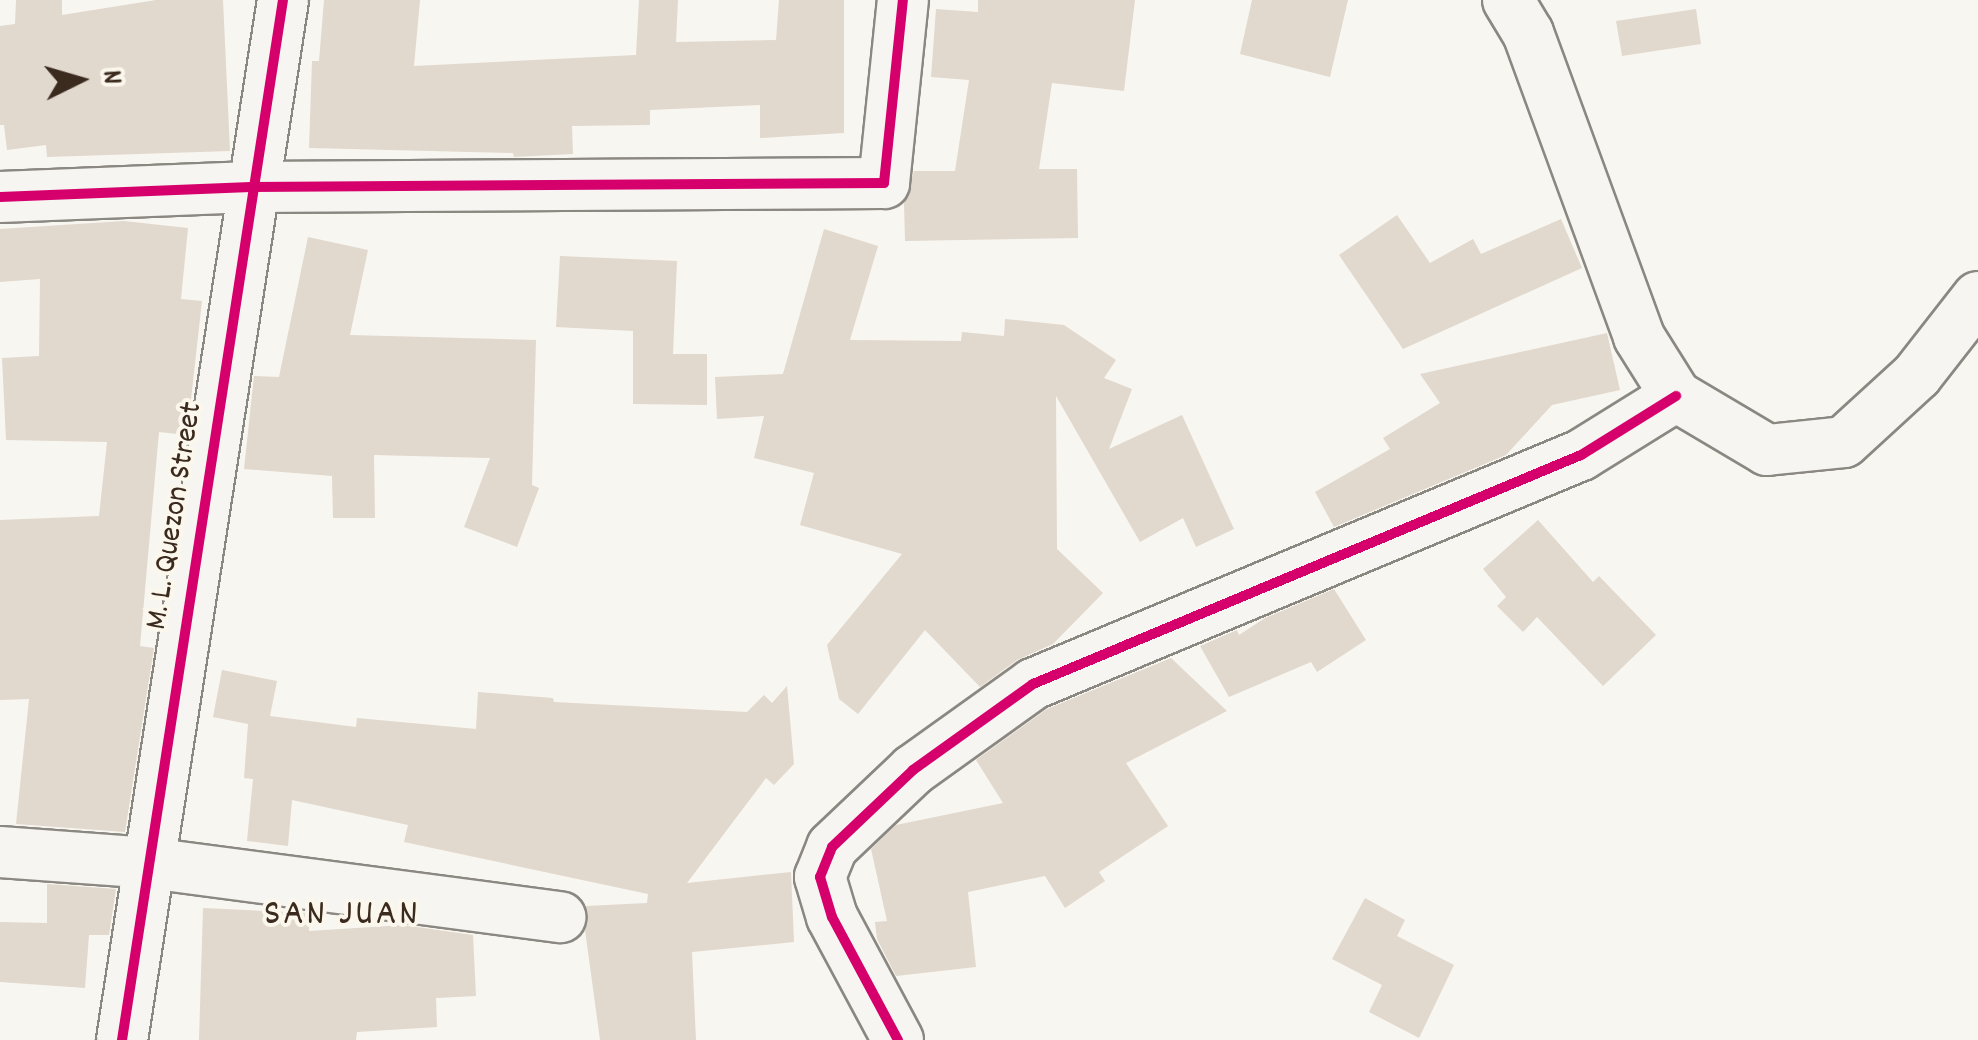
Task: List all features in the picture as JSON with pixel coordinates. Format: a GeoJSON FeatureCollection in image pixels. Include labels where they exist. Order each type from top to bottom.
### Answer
{"type":"FeatureCollection","features":[{"type":"Feature","properties":{"kind":"street","name":"M. L. Quezon Street"},"geometry":{"type":"LineString","coordinates":[[122,1040],[251,187],[283,0]]}},
{"type":"Feature","properties":{"kind":"street"},"geometry":{"type":"LineString","coordinates":[[0,197],[251,187],[884,183],[903,0]]}},
{"type":"Feature","properties":{"kind":"street"},"geometry":{"type":"LineString","coordinates":[[1508,0],[1528,32],[1639,338],[1676,396],[1767,450],[1844,442],[1917,376],[1978,297]]}},
{"type":"Feature","properties":{"kind":"street"},"geometry":{"type":"LineString","coordinates":[[898,1040],[832,917],[820,877],[832,846],[913,770],[1034,684],[1581,455],[1676,396]]}},
{"type":"Feature","properties":{"kind":"street"},"geometry":{"type":"LineString","coordinates":[[0,852],[149,863],[560,917]]}},
{"type":"Feature","properties":{"kind":"building"},"geometry":{"type":"Polygon","coordinates":[[[16,0],[62,0],[62,15],[156,0],[223,0],[230,151],[47,157],[46,145],[7,150],[4,125],[0,125],[0,26],[15,24],[16,0]]]}},
{"type":"Feature","properties":{"kind":"building"},"geometry":{"type":"Polygon","coordinates":[[[324,0],[420,0],[414,66],[636,55],[639,0],[678,0],[676,42],[776,40],[779,0],[844,0],[844,133],[760,138],[760,105],[650,110],[650,125],[572,126],[573,154],[514,157],[513,153],[309,148],[312,61],[319,61],[324,0]]]}},
{"type":"Feature","properties":{"kind":"building"},"geometry":{"type":"Polygon","coordinates":[[[978,0],[1135,0],[1124,91],[1052,83],[1039,169],[1077,169],[1078,238],[905,241],[904,203],[914,171],[955,171],[969,80],[931,77],[936,9],[978,12],[978,0]]]}},
{"type":"Feature","properties":{"kind":"building"},"geometry":{"type":"Polygon","coordinates":[[[1252,0],[1348,0],[1330,77],[1240,54],[1252,0]]]}},
{"type":"Feature","properties":{"kind":"building"},"geometry":{"type":"Polygon","coordinates":[[[1696,9],[1701,44],[1622,56],[1616,21],[1696,9]]]}},
{"type":"Feature","properties":{"kind":"building"},"geometry":{"type":"Polygon","coordinates":[[[1397,215],[1430,263],[1473,239],[1481,254],[1561,219],[1582,268],[1403,349],[1339,255],[1397,215]]]}},
{"type":"Feature","properties":{"kind":"building"},"geometry":{"type":"Polygon","coordinates":[[[124,221],[188,228],[181,299],[202,301],[187,435],[159,432],[140,646],[154,648],[125,832],[16,824],[29,699],[0,700],[0,520],[99,516],[107,442],[6,440],[2,358],[39,356],[40,279],[0,282],[0,229],[124,221]]]}},
{"type":"Feature","properties":{"kind":"building"},"geometry":{"type":"Polygon","coordinates":[[[824,229],[878,246],[850,340],[961,341],[962,332],[1004,336],[1005,319],[1064,325],[1116,360],[1104,378],[1132,389],[1109,449],[1182,415],[1234,529],[1196,547],[1183,518],[1140,542],[1056,396],[1057,549],[1103,593],[1053,644],[1017,660],[980,687],[925,630],[858,714],[839,699],[827,645],[902,554],[800,525],[814,473],[754,458],[764,416],[717,419],[715,377],[783,374],[824,229]]]}},
{"type":"Feature","properties":{"kind":"building"},"geometry":{"type":"Polygon","coordinates":[[[308,237],[368,250],[350,335],[536,340],[532,485],[539,488],[517,547],[464,527],[490,458],[374,455],[375,518],[333,518],[332,476],[244,469],[254,376],[279,377],[308,237]]]}},
{"type":"Feature","properties":{"kind":"building"},"geometry":{"type":"Polygon","coordinates":[[[560,256],[677,261],[673,354],[707,354],[707,405],[633,404],[633,331],[556,327],[560,256]]]}},
{"type":"Feature","properties":{"kind":"building"},"geometry":{"type":"Polygon","coordinates":[[[1607,333],[1620,390],[1552,405],[1506,455],[1334,527],[1315,492],[1390,449],[1383,438],[1440,403],[1420,374],[1607,333]]]}},
{"type":"Feature","properties":{"kind":"building"},"geometry":{"type":"Polygon","coordinates":[[[1538,520],[1593,582],[1599,576],[1656,635],[1603,686],[1537,617],[1523,632],[1497,606],[1506,597],[1483,569],[1538,520]]]}},
{"type":"Feature","properties":{"kind":"building"},"geometry":{"type":"Polygon","coordinates":[[[1334,589],[1366,640],[1317,672],[1311,662],[1229,697],[1200,646],[1237,630],[1239,635],[1265,618],[1334,589]]]}},
{"type":"Feature","properties":{"kind":"building"},"geometry":{"type":"Polygon","coordinates":[[[1171,658],[1227,711],[1126,763],[1168,826],[1099,872],[1105,881],[1065,908],[1045,876],[968,892],[976,967],[896,976],[877,939],[875,922],[887,921],[871,849],[896,825],[1003,803],[976,760],[1047,709],[1171,658]]]}},
{"type":"Feature","properties":{"kind":"building"},"geometry":{"type":"Polygon","coordinates":[[[222,670],[277,681],[270,716],[356,727],[357,718],[476,729],[478,692],[553,698],[554,702],[747,712],[764,695],[772,703],[787,686],[794,764],[774,785],[766,778],[687,883],[791,872],[794,942],[692,952],[696,1040],[600,1040],[585,930],[586,906],[647,903],[648,894],[404,842],[408,825],[292,800],[288,846],[247,841],[253,779],[244,778],[248,724],[213,717],[222,670]]]}},
{"type":"Feature","properties":{"kind":"building"},"geometry":{"type":"Polygon","coordinates":[[[47,884],[116,889],[109,935],[89,935],[85,988],[0,982],[0,922],[47,923],[47,884]]]}},
{"type":"Feature","properties":{"kind":"building"},"geometry":{"type":"Polygon","coordinates":[[[1365,898],[1405,920],[1397,936],[1454,965],[1419,1038],[1369,1012],[1382,985],[1332,959],[1365,898]]]}},
{"type":"Feature","properties":{"kind":"building"},"geometry":{"type":"Polygon","coordinates":[[[203,908],[309,913],[309,931],[403,925],[473,935],[476,996],[436,998],[437,1027],[357,1032],[356,1040],[199,1040],[203,908]]]}},
{"type":"Feature","properties":{"kind":"cycle path"},"geometry":{"type":"LineString","coordinates":[[122,1040],[283,0]]}},
{"type":"Feature","properties":{"kind":"cycle path"},"geometry":{"type":"LineString","coordinates":[[0,197],[251,187],[884,183],[903,0]]}},
{"type":"Feature","properties":{"kind":"cycle path"},"geometry":{"type":"LineString","coordinates":[[898,1040],[832,917],[820,877],[832,847],[913,770],[1033,684],[1581,455],[1676,396]]}},
{"type":"Feature","properties":{"kind":"district","name":"SAN JUAN"},"geometry":{"type":"Point","coordinates":[342,916]}}]}
